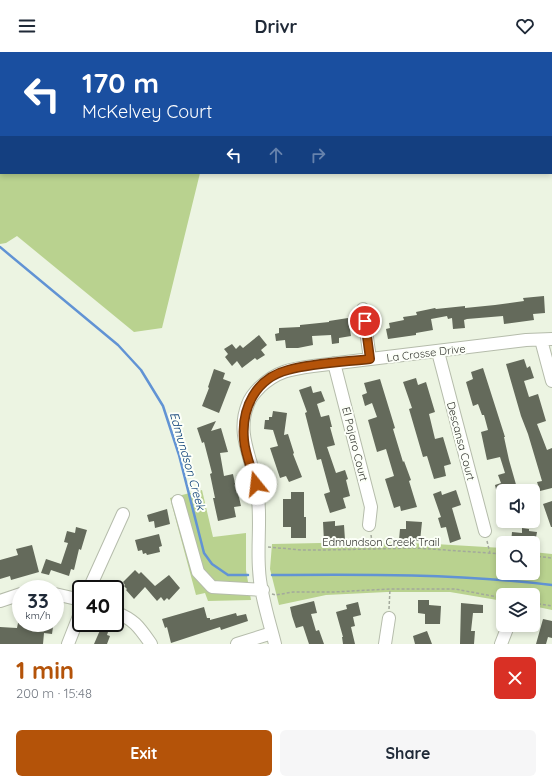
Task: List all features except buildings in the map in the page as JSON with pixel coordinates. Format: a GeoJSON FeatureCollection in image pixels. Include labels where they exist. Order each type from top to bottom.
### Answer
{"type":"FeatureCollection","features":[{"type":"Feature","properties":{"kind":"street"},"geometry":{"type":"LineString","coordinates":[[363,309],[370,359]]}},
{"type":"Feature","properties":{"kind":"street"},"geometry":{"type":"LineString","coordinates":[[546,339],[552,381]]}},
{"type":"Feature","properties":{"kind":"street","name":"La Crosse Drive"},"geometry":{"type":"LineString","coordinates":[[274,639],[262,590],[259,570],[259,510],[256,484],[244,441],[244,418],[248,403],[256,391],[270,378],[288,370],[334,363],[546,339]]}},
{"type":"Feature","properties":{"kind":"street","name":"Descansa Court"},"geometry":{"type":"LineString","coordinates":[[438,352],[485,531]]}},
{"type":"Feature","properties":{"kind":"street","name":"El Pajaro Court"},"geometry":{"type":"LineString","coordinates":[[334,363],[371,506],[369,525]]}},
{"type":"Feature","properties":{"kind":"street"},"geometry":{"type":"LineString","coordinates":[[178,501],[198,572],[212,587],[262,590]]}},
{"type":"Feature","properties":{"kind":"street"},"geometry":{"type":"LineString","coordinates":[[93,580],[123,514]]}},
{"type":"Feature","properties":{"kind":"street"},"geometry":{"type":"LineString","coordinates":[[0,601],[12,597]]}},
{"type":"Feature","properties":{"kind":"street"},"geometry":{"type":"LineString","coordinates":[[124,615],[128,617],[139,627],[151,644]]}},
{"type":"Feature","properties":{"kind":"street"},"geometry":{"type":"LineString","coordinates":[[385,644],[389,618]]}},
{"type":"Feature","properties":{"kind":"street"},"geometry":{"type":"LineString","coordinates":[[68,644],[73,632]]}},
{"type":"Feature","properties":{"kind":"street"},"geometry":{"type":"LineString","coordinates":[[501,644],[506,632]]}},
{"type":"Feature","properties":{"kind":"street"},"geometry":{"type":"LineString","coordinates":[[237,644],[274,639]]}},
{"type":"Feature","properties":{"kind":"path"},"geometry":{"type":"LineString","coordinates":[[369,525],[373,549]]}},
{"type":"Feature","properties":{"kind":"path"},"geometry":{"type":"LineString","coordinates":[[485,531],[490,552]]}},
{"type":"Feature","properties":{"kind":"path","name":"Edmundson Creek Trail"},"geometry":{"type":"LineString","coordinates":[[259,546],[302,550],[416,548],[496,553]]}},
{"type":"Feature","properties":{"kind":"path"},"geometry":{"type":"LineString","coordinates":[[540,557],[552,558]]}},
{"type":"Feature","properties":{"kind":"path"},"geometry":{"type":"LineString","coordinates":[[389,618],[390,588]]}},
{"type":"Feature","properties":{"kind":"path"},"geometry":{"type":"LineString","coordinates":[[262,590],[276,595],[293,592],[332,592],[390,588],[455,589],[496,597]]}},
{"type":"Feature","properties":{"kind":"path"},"geometry":{"type":"LineString","coordinates":[[540,604],[552,606]]}},
{"type":"Feature","properties":{"kind":"green space"},"geometry":{"type":"Polygon","coordinates":[[[0,174],[200,174],[162,328],[134,332],[17,236],[6,243],[0,244],[0,174]]]}},
{"type":"Feature","properties":{"kind":"green space"},"geometry":{"type":"Polygon","coordinates":[[[202,490],[213,537],[246,533],[246,570],[251,600],[208,601],[205,593],[196,595],[170,498],[202,490]]]}},
{"type":"Feature","properties":{"kind":"green space"},"geometry":{"type":"Polygon","coordinates":[[[369,542],[496,548],[496,580],[540,580],[540,553],[552,554],[552,610],[540,607],[540,588],[496,588],[496,600],[450,592],[387,592],[326,595],[279,605],[270,569],[272,544],[369,542]]]}},
{"type":"Feature","properties":{"kind":"waterway","name":"Edmundson Creek"},"geometry":{"type":"LineString","coordinates":[[0,247],[118,345],[141,370],[163,406],[179,455],[204,553],[212,564],[228,575],[248,575]]}},
{"type":"Feature","properties":{"kind":"waterway","name":"Edmundson Creek"},"geometry":{"type":"LineString","coordinates":[[272,575],[447,577],[517,581],[552,585]]}},
{"type":"Feature","properties":{"kind":"route"},"geometry":{"type":"LineString","coordinates":[[256,484],[244,441],[244,418],[248,403],[256,391],[270,378],[288,370],[370,359],[365,321]]}}]}
